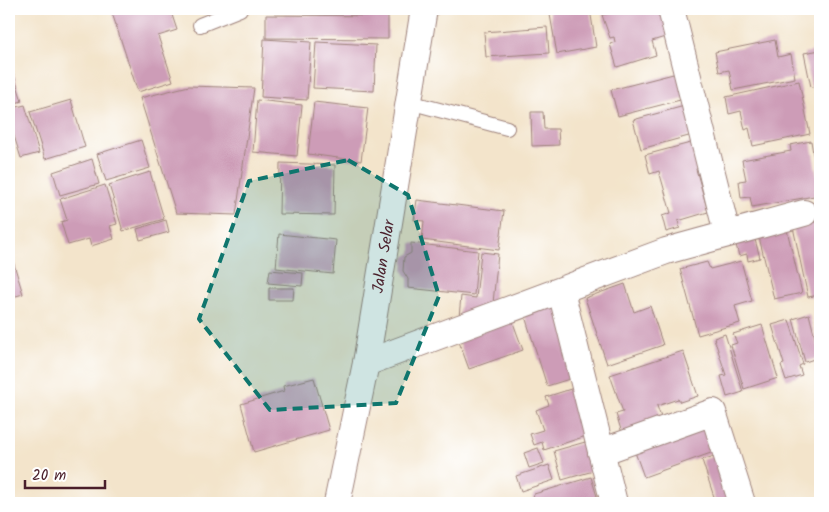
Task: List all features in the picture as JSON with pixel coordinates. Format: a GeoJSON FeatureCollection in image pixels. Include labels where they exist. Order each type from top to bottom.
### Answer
{"type":"FeatureCollection","features":[{"type":"Feature","properties":{"kind":"street","name":"Jalan Selar"},"geometry":{"type":"LineString","coordinates":[[337,503],[366,362],[424,9]]}},
{"type":"Feature","properties":{"kind":"street"},"geometry":{"type":"LineString","coordinates":[[671,9],[726,233]]}},
{"type":"Feature","properties":{"kind":"street"},"geometry":{"type":"LineString","coordinates":[[366,362],[666,252],[726,233],[804,213]]}},
{"type":"Feature","properties":{"kind":"street"},"geometry":{"type":"LineString","coordinates":[[561,291],[614,503]]}},
{"type":"Feature","properties":{"kind":"street"},"geometry":{"type":"LineString","coordinates":[[601,452],[713,412],[742,503]]}},
{"type":"Feature","properties":{"kind":"lane"},"geometry":{"type":"LineString","coordinates":[[200,25],[240,9]]}},
{"type":"Feature","properties":{"kind":"lane"},"geometry":{"type":"LineString","coordinates":[[409,102],[507,128]]}},
{"type":"Feature","properties":{"kind":"highlighted area"},"geometry":{"type":"Polygon","coordinates":[[[348,160],[408,195],[439,296],[396,403],[270,410],[199,319],[249,181],[348,160]]]}},
{"type":"Feature","properties":{"kind":"building"},"geometry":{"type":"Polygon","coordinates":[[[125,9],[170,9],[177,30],[158,36],[173,81],[138,92],[112,13],[125,9]]]}},
{"type":"Feature","properties":{"kind":"building"},"geometry":{"type":"Polygon","coordinates":[[[549,9],[590,9],[596,47],[557,54],[549,9]]]}},
{"type":"Feature","properties":{"kind":"building"},"geometry":{"type":"Polygon","coordinates":[[[623,9],[650,9],[651,14],[666,9],[675,34],[652,41],[656,55],[617,67],[610,44],[615,42],[614,37],[610,38],[602,15],[623,9]]]}},
{"type":"Feature","properties":{"kind":"building"},"geometry":{"type":"Polygon","coordinates":[[[266,15],[388,16],[388,39],[266,38],[266,15]]]}},
{"type":"Feature","properties":{"kind":"building"},"geometry":{"type":"Polygon","coordinates":[[[547,27],[549,53],[486,57],[484,32],[547,27]]]}},
{"type":"Feature","properties":{"kind":"building"},"geometry":{"type":"Polygon","coordinates":[[[264,39],[311,42],[307,100],[261,97],[264,39]]]}},
{"type":"Feature","properties":{"kind":"building"},"geometry":{"type":"Polygon","coordinates":[[[775,40],[778,57],[791,54],[795,78],[733,90],[729,70],[719,72],[715,52],[775,40]]]}},
{"type":"Feature","properties":{"kind":"building"},"geometry":{"type":"Polygon","coordinates":[[[316,42],[376,45],[374,91],[313,88],[316,42]]]}},
{"type":"Feature","properties":{"kind":"building"},"geometry":{"type":"Polygon","coordinates":[[[820,50],[820,86],[811,87],[804,53],[820,50]]]}},
{"type":"Feature","properties":{"kind":"building"},"geometry":{"type":"Polygon","coordinates":[[[13,72],[22,101],[9,105],[9,74],[13,72]]]}},
{"type":"Feature","properties":{"kind":"building"},"geometry":{"type":"Polygon","coordinates":[[[681,72],[688,98],[618,116],[611,90],[681,72]]]}},
{"type":"Feature","properties":{"kind":"building"},"geometry":{"type":"Polygon","coordinates":[[[799,81],[810,134],[753,146],[749,128],[745,130],[741,111],[729,114],[726,97],[799,81]]]}},
{"type":"Feature","properties":{"kind":"building"},"geometry":{"type":"Polygon","coordinates":[[[189,86],[254,88],[236,215],[176,213],[140,98],[189,86]]]}},
{"type":"Feature","properties":{"kind":"building"},"geometry":{"type":"Polygon","coordinates":[[[71,100],[85,147],[45,159],[30,112],[71,100]]]}},
{"type":"Feature","properties":{"kind":"building"},"geometry":{"type":"Polygon","coordinates":[[[257,100],[302,105],[297,156],[253,152],[257,100]]]}},
{"type":"Feature","properties":{"kind":"building"},"geometry":{"type":"Polygon","coordinates":[[[314,102],[368,108],[361,161],[308,154],[314,102]]]}},
{"type":"Feature","properties":{"kind":"building"},"geometry":{"type":"Polygon","coordinates":[[[25,105],[39,153],[21,158],[9,120],[9,109],[25,105]]]}},
{"type":"Feature","properties":{"kind":"building"},"geometry":{"type":"Polygon","coordinates":[[[688,105],[696,134],[641,149],[633,120],[688,105]]]}},
{"type":"Feature","properties":{"kind":"building"},"geometry":{"type":"Polygon","coordinates":[[[531,112],[543,112],[544,129],[558,129],[559,145],[532,146],[531,112]]]}},
{"type":"Feature","properties":{"kind":"building"},"geometry":{"type":"Polygon","coordinates":[[[141,140],[150,168],[106,181],[97,154],[141,140]]]}},
{"type":"Feature","properties":{"kind":"building"},"geometry":{"type":"Polygon","coordinates":[[[698,141],[705,166],[696,169],[708,212],[678,221],[680,228],[666,232],[662,216],[671,213],[659,171],[650,174],[645,155],[698,141]]]}},
{"type":"Feature","properties":{"kind":"building"},"geometry":{"type":"Polygon","coordinates":[[[811,141],[820,195],[752,207],[750,197],[741,198],[739,181],[746,180],[742,160],[791,151],[790,145],[811,141]]]}},
{"type":"Feature","properties":{"kind":"building"},"geometry":{"type":"Polygon","coordinates":[[[92,159],[99,184],[60,195],[53,172],[92,159]]]}},
{"type":"Feature","properties":{"kind":"building"},"geometry":{"type":"Polygon","coordinates":[[[280,163],[335,165],[334,215],[279,214],[280,163]]]}},
{"type":"Feature","properties":{"kind":"building"},"geometry":{"type":"Polygon","coordinates":[[[150,172],[164,219],[123,231],[109,185],[150,172]]]}},
{"type":"Feature","properties":{"kind":"building"},"geometry":{"type":"Polygon","coordinates":[[[105,185],[117,224],[110,226],[114,239],[91,246],[89,239],[68,245],[61,222],[67,220],[60,199],[105,185]]]}},
{"type":"Feature","properties":{"kind":"building"},"geometry":{"type":"Polygon","coordinates":[[[417,200],[504,211],[499,250],[422,240],[424,221],[414,220],[417,200]]]}},
{"type":"Feature","properties":{"kind":"building"},"geometry":{"type":"Polygon","coordinates":[[[166,220],[169,232],[140,240],[137,229],[166,220]]]}},
{"type":"Feature","properties":{"kind":"building"},"geometry":{"type":"Polygon","coordinates":[[[820,221],[820,295],[808,297],[793,227],[820,221]]]}},
{"type":"Feature","properties":{"kind":"building"},"geometry":{"type":"Polygon","coordinates":[[[787,230],[802,293],[774,299],[759,237],[787,230]]]}},
{"type":"Feature","properties":{"kind":"building"},"geometry":{"type":"Polygon","coordinates":[[[279,234],[336,240],[333,274],[276,268],[279,234]]]}},
{"type":"Feature","properties":{"kind":"building"},"geometry":{"type":"Polygon","coordinates":[[[754,236],[760,258],[748,261],[747,254],[739,256],[735,241],[754,236]]]}},
{"type":"Feature","properties":{"kind":"building"},"geometry":{"type":"Polygon","coordinates":[[[411,243],[478,251],[474,295],[408,288],[408,279],[403,271],[404,257],[411,253],[411,243]]]}},
{"type":"Feature","properties":{"kind":"building"},"geometry":{"type":"Polygon","coordinates":[[[9,248],[23,294],[9,298],[9,248]]]}},
{"type":"Feature","properties":{"kind":"building"},"geometry":{"type":"Polygon","coordinates":[[[481,252],[498,254],[493,303],[459,317],[461,296],[476,298],[481,252]]]}},
{"type":"Feature","properties":{"kind":"building"},"geometry":{"type":"Polygon","coordinates":[[[741,261],[752,301],[735,306],[740,323],[698,335],[680,269],[707,262],[710,269],[741,261]]]}},
{"type":"Feature","properties":{"kind":"building"},"geometry":{"type":"Polygon","coordinates":[[[270,270],[303,273],[302,286],[268,283],[270,270]]]}},
{"type":"Feature","properties":{"kind":"building"},"geometry":{"type":"Polygon","coordinates":[[[625,284],[634,312],[650,306],[663,345],[607,364],[585,298],[625,284]]]}},
{"type":"Feature","properties":{"kind":"building"},"geometry":{"type":"Polygon","coordinates":[[[269,288],[294,288],[293,300],[269,300],[269,288]]]}},
{"type":"Feature","properties":{"kind":"building"},"geometry":{"type":"Polygon","coordinates":[[[556,304],[579,376],[547,386],[524,313],[556,304]]]}},
{"type":"Feature","properties":{"kind":"building"},"geometry":{"type":"Polygon","coordinates":[[[809,314],[820,357],[805,362],[793,319],[809,314]]]}},
{"type":"Feature","properties":{"kind":"building"},"geometry":{"type":"Polygon","coordinates":[[[512,320],[523,350],[469,369],[458,339],[512,320]]]}},
{"type":"Feature","properties":{"kind":"building"},"geometry":{"type":"Polygon","coordinates":[[[789,320],[803,364],[799,366],[802,375],[786,380],[781,365],[784,364],[772,325],[789,320]]]}},
{"type":"Feature","properties":{"kind":"building"},"geometry":{"type":"Polygon","coordinates":[[[762,325],[778,378],[744,389],[731,345],[737,343],[733,334],[762,325]]]}},
{"type":"Feature","properties":{"kind":"building"},"geometry":{"type":"Polygon","coordinates":[[[725,334],[743,392],[727,397],[721,376],[726,375],[714,338],[725,334]]]}},
{"type":"Feature","properties":{"kind":"building"},"geometry":{"type":"Polygon","coordinates":[[[683,351],[698,396],[680,402],[678,399],[657,406],[663,423],[623,436],[616,414],[623,412],[610,375],[683,351]]]}},
{"type":"Feature","properties":{"kind":"building"},"geometry":{"type":"Polygon","coordinates":[[[314,378],[329,430],[254,452],[241,404],[284,391],[283,386],[314,378]]]}},
{"type":"Feature","properties":{"kind":"building"},"geometry":{"type":"Polygon","coordinates":[[[577,387],[592,434],[544,450],[542,442],[534,445],[530,434],[543,430],[536,410],[549,405],[546,397],[577,387]]]}},
{"type":"Feature","properties":{"kind":"building"},"geometry":{"type":"Polygon","coordinates":[[[721,410],[733,445],[644,477],[631,441],[721,410]]]}},
{"type":"Feature","properties":{"kind":"building"},"geometry":{"type":"Polygon","coordinates":[[[592,440],[600,469],[562,480],[554,451],[592,440]]]}},
{"type":"Feature","properties":{"kind":"building"},"geometry":{"type":"Polygon","coordinates":[[[538,448],[544,463],[529,468],[524,453],[538,448]]]}},
{"type":"Feature","properties":{"kind":"building"},"geometry":{"type":"Polygon","coordinates":[[[733,450],[744,503],[716,503],[702,460],[733,450]]]}},
{"type":"Feature","properties":{"kind":"building"},"geometry":{"type":"Polygon","coordinates":[[[549,465],[554,480],[521,491],[516,476],[549,465]]]}},
{"type":"Feature","properties":{"kind":"building"},"geometry":{"type":"Polygon","coordinates":[[[591,477],[599,503],[532,503],[534,494],[591,477]]]}}]}
